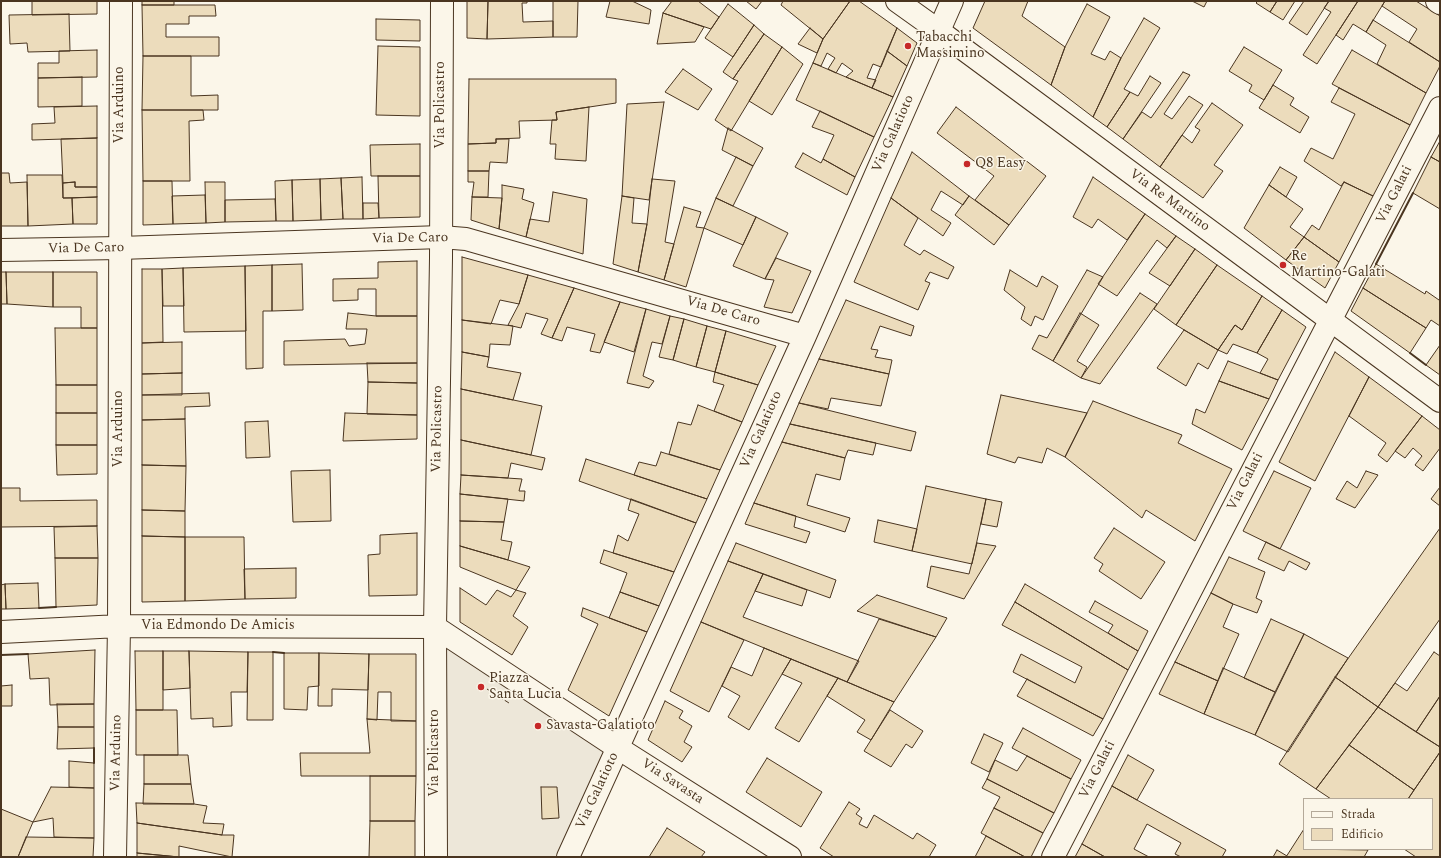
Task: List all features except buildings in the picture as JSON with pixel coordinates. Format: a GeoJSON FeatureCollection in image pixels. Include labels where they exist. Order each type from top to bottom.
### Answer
{"type":"FeatureCollection","features":[{"type":"Feature","properties":{"kind":"street","name":"Via Arduino"},"geometry":{"type":"LineString","coordinates":[[115,857],[118,626],[121,1]]}},
{"type":"Feature","properties":{"kind":"street","name":"Via Policastro"},"geometry":{"type":"LineString","coordinates":[[436,857],[435,627],[441,237],[442,1]]}},
{"type":"Feature","properties":{"kind":"street","name":"Via Re Martino"},"geometry":{"type":"LineString","coordinates":[[897,1],[1440,402]]}},
{"type":"Feature","properties":{"kind":"street","name":"Via Galatioto"},"geometry":{"type":"LineString","coordinates":[[568,857],[805,336],[952,1]]}},
{"type":"Feature","properties":{"kind":"street","name":"Via Galati"},"geometry":{"type":"LineString","coordinates":[[1053,857],[1440,108]]}},
{"type":"Feature","properties":{"kind":"street","name":"Via De Caro"},"geometry":{"type":"LineString","coordinates":[[1,250],[120,248],[441,237],[466,239],[805,336]]}},
{"type":"Feature","properties":{"kind":"street","name":"Via Edmondo De Amicis"},"geometry":{"type":"LineString","coordinates":[[1,632],[118,626],[435,627]]}},
{"type":"Feature","properties":{"kind":"street","name":"Via Savasta"},"geometry":{"type":"LineString","coordinates":[[435,627],[618,748],[790,857]]}},
{"type":"Feature","properties":{"kind":"shaded area","name":"Piazza Santa Lucia"},"geometry":{"type":"Polygon","coordinates":[[[435,627],[618,748],[568,857],[436,857],[435,627]]]}},
{"type":"Feature","properties":{"kind":"fence"},"geometry":{"type":"LineString","coordinates":[[487,689],[509,703]]}},
{"type":"Feature","properties":{"kind":"wall"},"geometry":{"type":"LineString","coordinates":[[1376,264],[1413,193]]}},
{"type":"Feature","properties":{"kind":"wall"},"geometry":{"type":"LineString","coordinates":[[1410,353],[1426,365]]}},
{"type":"Feature","properties":{"kind":"wall"},"geometry":{"type":"LineString","coordinates":[[39,608],[56,607]]}},
{"type":"Feature","properties":{"kind":"wall"},"geometry":{"type":"LineString","coordinates":[[273,652],[284,653]]}},
{"type":"Feature","properties":{"kind":"wall"},"geometry":{"type":"LineString","coordinates":[[1,655],[28,654]]}},
{"type":"Feature","properties":{"kind":"wall"},"geometry":{"type":"LineString","coordinates":[[94,748],[94,763]]}},
{"type":"Feature","properties":{"kind":"place","name":"Tabacchi Massimino"},"geometry":{"type":"Point","coordinates":[908,46]}},
{"type":"Feature","properties":{"kind":"place","name":"Q8 Easy"},"geometry":{"type":"Point","coordinates":[967,164]}},
{"type":"Feature","properties":{"kind":"place","name":"Re Martino-Galati"},"geometry":{"type":"Point","coordinates":[1283,265]}},
{"type":"Feature","properties":{"kind":"place","name":"Piazza Santa Lucia"},"geometry":{"type":"Point","coordinates":[481,687]}},
{"type":"Feature","properties":{"kind":"place","name":"Savasta-Galatioto"},"geometry":{"type":"Point","coordinates":[538,726]}}]}
